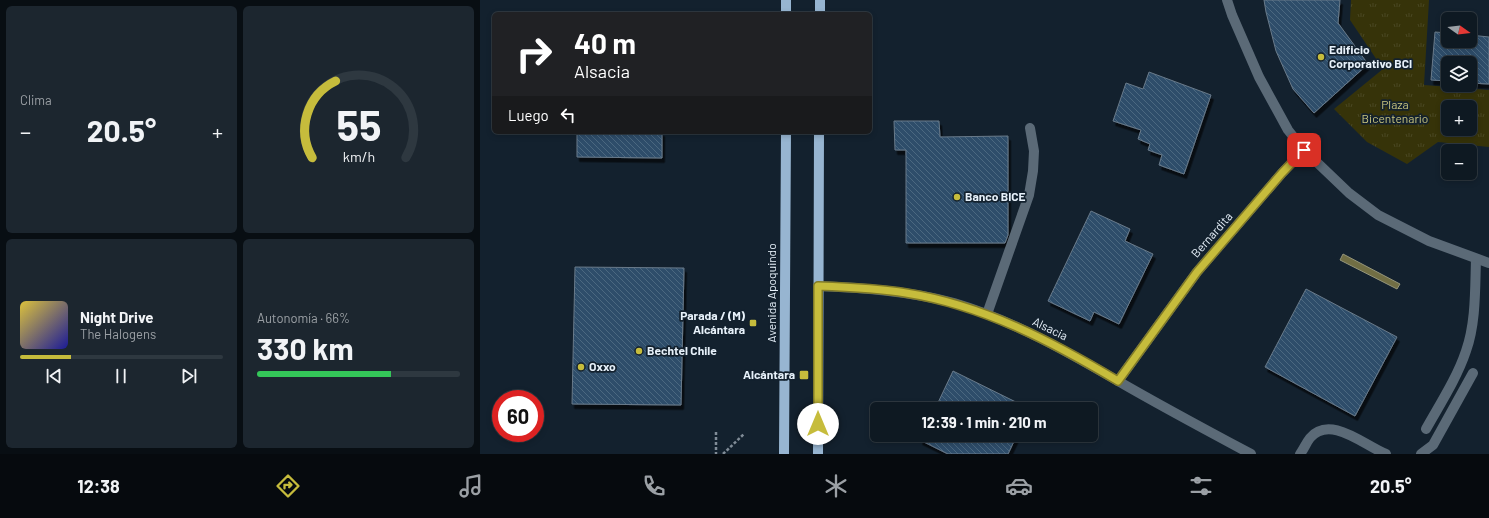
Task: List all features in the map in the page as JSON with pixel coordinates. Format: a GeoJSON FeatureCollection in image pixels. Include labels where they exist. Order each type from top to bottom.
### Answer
{"type":"FeatureCollection","features":[{"type":"Feature","properties":{"kind":"main road"},"geometry":{"type":"LineString","coordinates":[[786,0],[786,12]]}},
{"type":"Feature","properties":{"kind":"main road"},"geometry":{"type":"LineString","coordinates":[[820,0],[820,12]]}},
{"type":"Feature","properties":{"kind":"main road","name":"Avenida Apoquindo"},"geometry":{"type":"LineString","coordinates":[[784,454],[786,134]]}},
{"type":"Feature","properties":{"kind":"main road"},"geometry":{"type":"LineString","coordinates":[[818,454],[819,134]]}},
{"type":"Feature","properties":{"kind":"street"},"geometry":{"type":"LineString","coordinates":[[1227,0],[1234,22],[1259,77],[1288,130],[1304,150],[1349,193],[1378,215],[1429,241],[1489,263]]}},
{"type":"Feature","properties":{"kind":"street"},"geometry":{"type":"LineString","coordinates":[[987,314],[1029,194],[1034,151],[1030,128]]}},
{"type":"Feature","properties":{"kind":"street","name":"Bernardita"},"geometry":{"type":"LineString","coordinates":[[1118,381],[1197,272],[1282,173],[1304,150]]}},
{"type":"Feature","properties":{"kind":"street"},"geometry":{"type":"LineString","coordinates":[[1426,429],[1461,363],[1467,346],[1471,329],[1476,259]]}},
{"type":"Feature","properties":{"kind":"street","name":"Alsacia"},"geometry":{"type":"LineString","coordinates":[[818,286],[864,288],[906,293],[954,304],[987,314],[1083,360],[1118,381],[1251,454]]}},
{"type":"Feature","properties":{"kind":"street"},"geometry":{"type":"LineString","coordinates":[[1421,454],[1433,445],[1473,373]]}},
{"type":"Feature","properties":{"kind":"street"},"geometry":{"type":"LineString","coordinates":[[1300,454],[1315,433],[1329,429],[1342,432],[1386,454]]}},
{"type":"Feature","properties":{"kind":"path"},"geometry":{"type":"LineString","coordinates":[[716,432],[716,454]]}},
{"type":"Feature","properties":{"kind":"path"},"geometry":{"type":"LineString","coordinates":[[723,454],[744,434]]}},
{"type":"Feature","properties":{"kind":"green space","name":"Plaza Bicentenario"},"geometry":{"type":"Polygon","coordinates":[[[1351,0],[1429,0],[1424,85],[1441,86],[1441,92],[1477,92],[1477,89],[1489,90],[1489,147],[1477,146],[1477,144],[1438,142],[1407,164],[1367,142],[1334,109],[1383,69],[1350,20],[1351,0]]]}},
{"type":"Feature","properties":{"kind":"shaded area"},"geometry":{"type":"Polygon","coordinates":[[[1343,254],[1400,284],[1397,289],[1340,260],[1343,254]]]}},
{"type":"Feature","properties":{"kind":"building","name":"Edificio Corporativo BCI"},"geometry":{"type":"Polygon","coordinates":[[[1264,0],[1340,0],[1338,23],[1368,64],[1314,113],[1293,89],[1276,51],[1264,0]]]}},
{"type":"Feature","properties":{"kind":"building"},"geometry":{"type":"Polygon","coordinates":[[[1435,32],[1441,32],[1441,48],[1477,48],[1477,36],[1489,37],[1489,84],[1477,83],[1477,56],[1441,56],[1441,81],[1431,80],[1435,32]]]}},
{"type":"Feature","properties":{"kind":"building"},"geometry":{"type":"Polygon","coordinates":[[[1149,72],[1211,95],[1184,174],[1159,165],[1162,155],[1148,150],[1150,144],[1138,139],[1141,130],[1113,121],[1126,83],[1143,89],[1149,72]]]}},
{"type":"Feature","properties":{"kind":"building","name":"Banco BICE"},"geometry":{"type":"Polygon","coordinates":[[[894,121],[939,121],[940,137],[1008,136],[1008,235],[1005,243],[906,243],[906,150],[895,150],[894,121]]]}},
{"type":"Feature","properties":{"kind":"building"},"geometry":{"type":"Polygon","coordinates":[[[577,134],[662,134],[662,158],[577,157],[577,134]]]}},
{"type":"Feature","properties":{"kind":"building"},"geometry":{"type":"Polygon","coordinates":[[[1091,211],[1130,229],[1125,241],[1153,254],[1119,324],[1094,312],[1090,321],[1048,301],[1091,211]]]}},
{"type":"Feature","properties":{"kind":"building"},"geometry":{"type":"Polygon","coordinates":[[[575,267],[684,268],[681,405],[572,404],[575,267]]]}},
{"type":"Feature","properties":{"kind":"building"},"geometry":{"type":"Polygon","coordinates":[[[1306,289],[1397,337],[1355,416],[1265,367],[1306,289]]]}},
{"type":"Feature","properties":{"kind":"building"},"geometry":{"type":"Polygon","coordinates":[[[953,371],[1016,402],[938,402],[953,371]]]}},
{"type":"Feature","properties":{"kind":"building"},"geometry":{"type":"Polygon","coordinates":[[[924,442],[1014,442],[1008,454],[948,454],[924,442]]]}},
{"type":"Feature","properties":{"kind":"place","name":"Edificio Corporativo BCI"},"geometry":{"type":"Point","coordinates":[1321,57]}},
{"type":"Feature","properties":{"kind":"place","name":"Banco BICE"},"geometry":{"type":"Point","coordinates":[957,197]}},
{"type":"Feature","properties":{"kind":"place","name":"Parada / (M) Alcántara"},"geometry":{"type":"Point","coordinates":[753,323]}},
{"type":"Feature","properties":{"kind":"place","name":"Bechtel Chile"},"geometry":{"type":"Point","coordinates":[639,351]}},
{"type":"Feature","properties":{"kind":"place","name":"Oxxo"},"geometry":{"type":"Point","coordinates":[581,367]}},
{"type":"Feature","properties":{"kind":"place","name":"Alcántara"},"geometry":{"type":"Point","coordinates":[804,375]}},
{"type":"Feature","properties":{"kind":"route"},"geometry":{"type":"LineString","coordinates":[[818,424],[818,286],[864,288],[906,293],[937,299],[987,314],[1083,360],[1118,381],[1134,361],[1197,272],[1282,173],[1304,150]]}}]}
